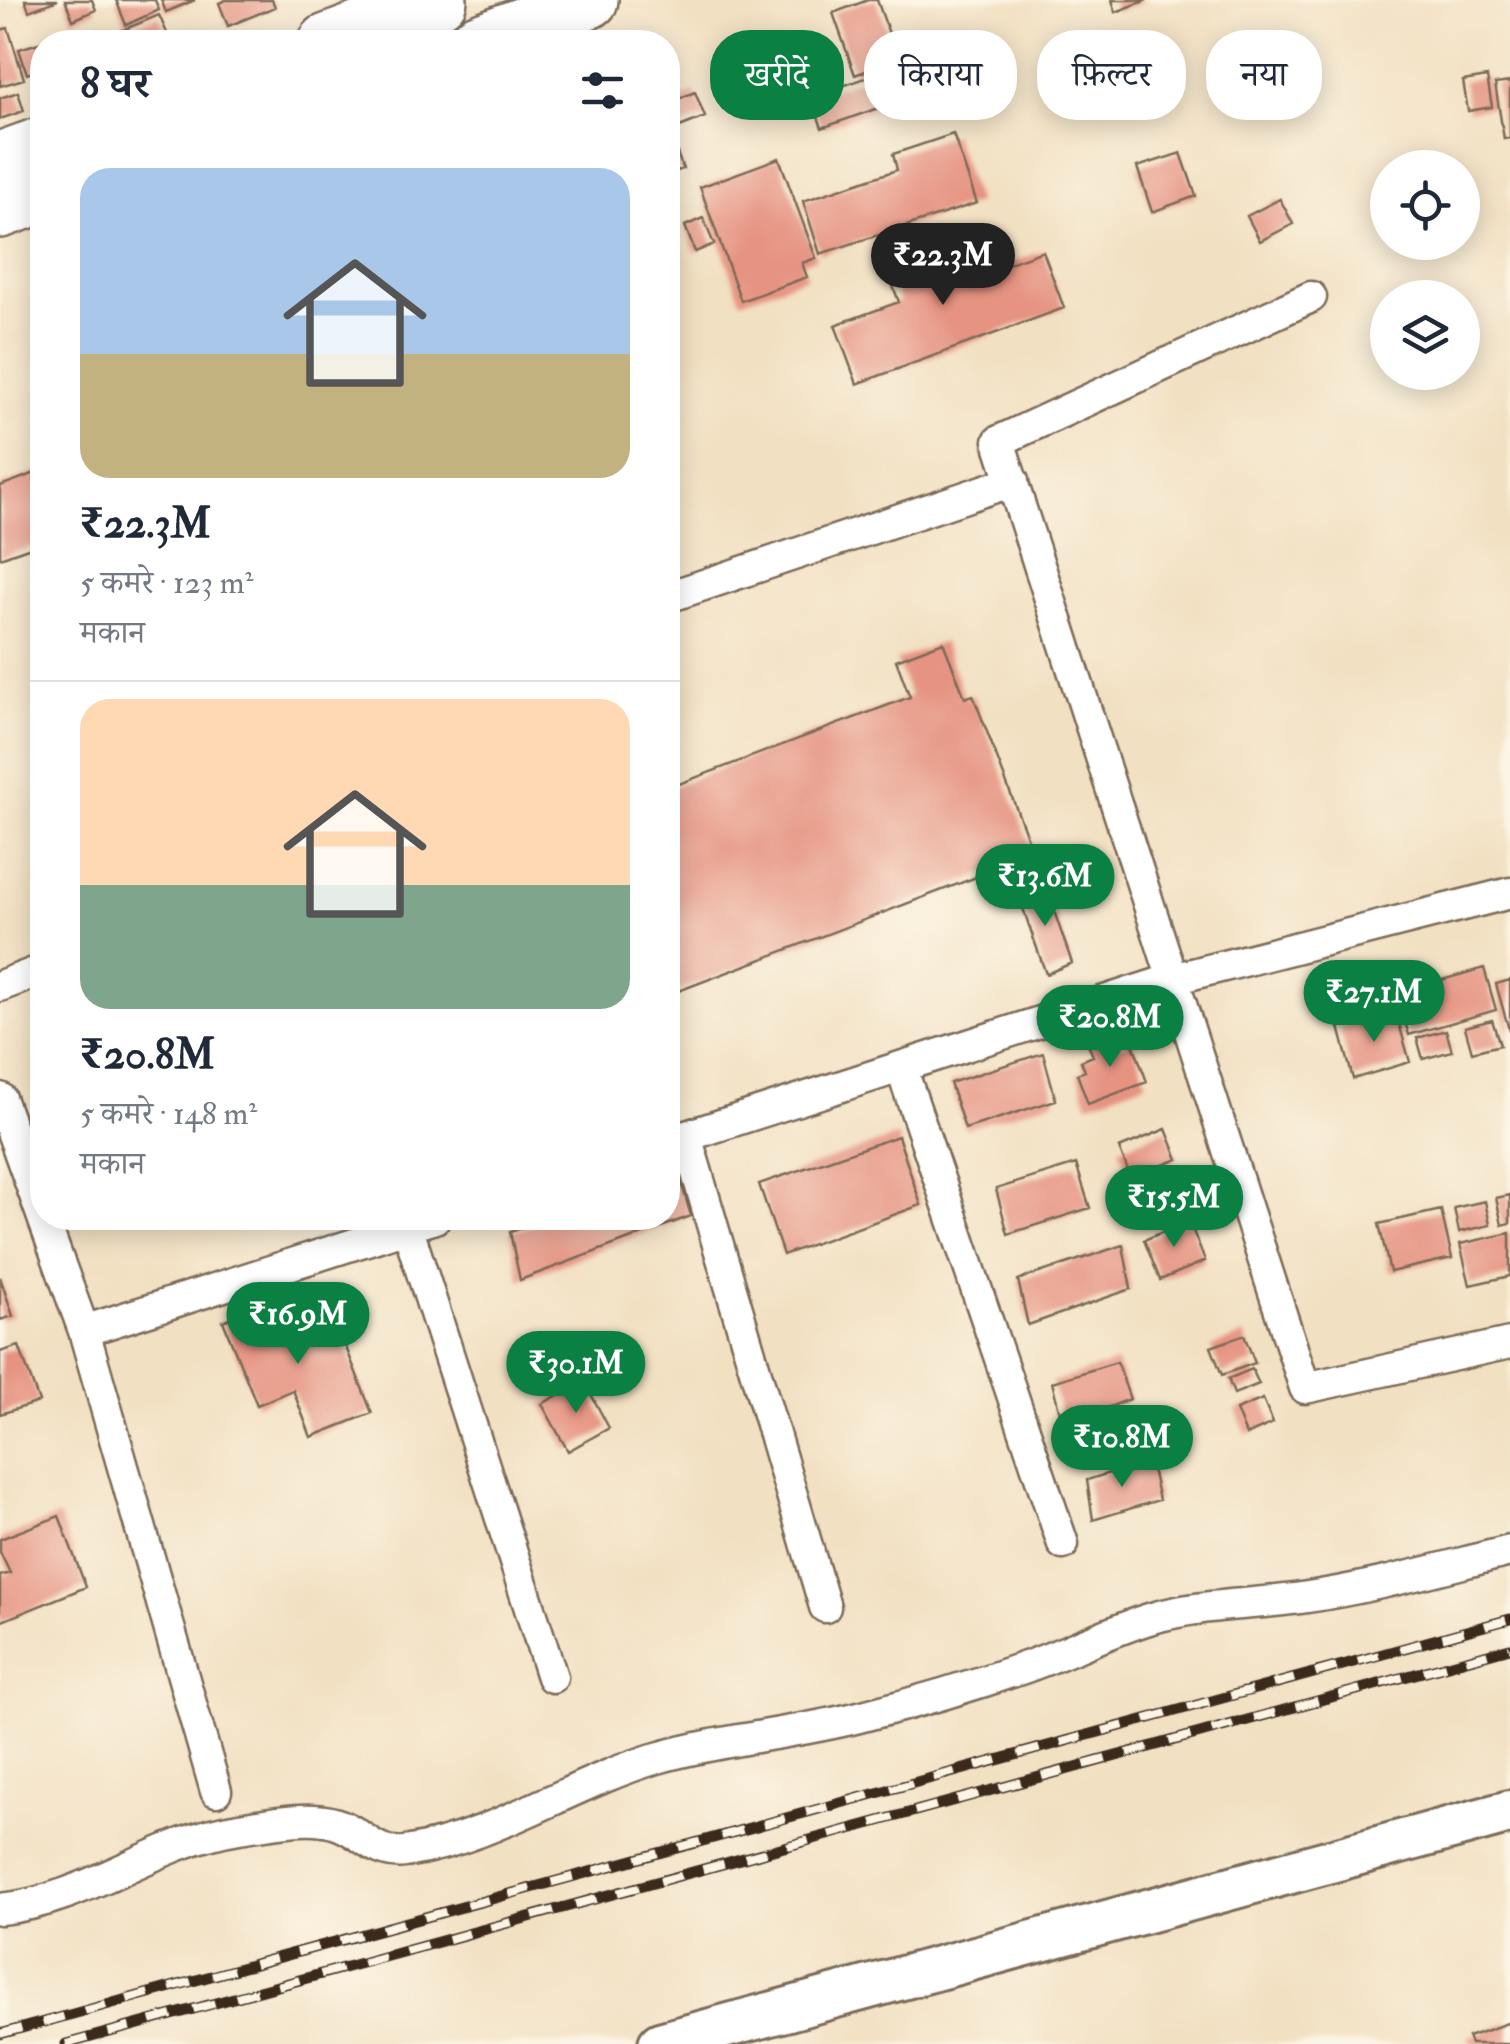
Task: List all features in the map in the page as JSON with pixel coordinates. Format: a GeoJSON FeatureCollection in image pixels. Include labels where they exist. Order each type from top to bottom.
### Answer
{"type":"FeatureCollection","features":[{"type":"Feature","properties":{"kind":"highway"},"geometry":{"type":"LineString","coordinates":[[360,30],[439,0]]}},
{"type":"Feature","properties":{"kind":"highway"},"geometry":{"type":"LineString","coordinates":[[510,30],[590,0]]}},
{"type":"Feature","properties":{"kind":"highway"},"geometry":{"type":"LineString","coordinates":[[0,160],[30,149]]}},
{"type":"Feature","properties":{"kind":"highway"},"geometry":{"type":"LineString","coordinates":[[0,210],[30,199]]}},
{"type":"Feature","properties":{"kind":"main road"},"geometry":{"type":"LineString","coordinates":[[660,2044],[1510,1812]]}},
{"type":"Feature","properties":{"kind":"street"},"geometry":{"type":"LineString","coordinates":[[1311,297],[999,441],[1305,1388],[1510,1343]]}},
{"type":"Feature","properties":{"kind":"street"},"geometry":{"type":"LineString","coordinates":[[680,593],[1012,481]]}},
{"type":"Feature","properties":{"kind":"street"},"geometry":{"type":"LineString","coordinates":[[680,1138],[1173,979],[1510,893]]}},
{"type":"Feature","properties":{"kind":"street"},"geometry":{"type":"LineString","coordinates":[[0,986],[30,975]]}},
{"type":"Feature","properties":{"kind":"street"},"geometry":{"type":"LineString","coordinates":[[901,1066],[1063,1544]]}},
{"type":"Feature","properties":{"kind":"street"},"geometry":{"type":"LineString","coordinates":[[0,1098],[30,1180]]}},
{"type":"Feature","properties":{"kind":"street"},"geometry":{"type":"LineString","coordinates":[[680,1148],[825,1607]]}},
{"type":"Feature","properties":{"kind":"street"},"geometry":{"type":"LineString","coordinates":[[48,1230],[84,1330],[216,1791]]}},
{"type":"Feature","properties":{"kind":"street"},"geometry":{"type":"LineString","coordinates":[[84,1330],[396,1230]]}},
{"type":"Feature","properties":{"kind":"street"},"geometry":{"type":"LineString","coordinates":[[423,1230],[552,1677]]}},
{"type":"Feature","properties":{"kind":"street"},"geometry":{"type":"LineString","coordinates":[[0,1909],[88,1887],[181,1845],[238,1828],[332,1822],[354,1831],[385,1852],[404,1852],[477,1830],[657,1758],[856,1718],[929,1698],[1153,1618],[1380,1584],[1510,1552]]}},
{"type":"Feature","properties":{"kind":"building"},"geometry":{"type":"Polygon","coordinates":[[[25,0],[58,0],[29,11],[25,0]]]}},
{"type":"Feature","properties":{"kind":"building"},"geometry":{"type":"Polygon","coordinates":[[[65,0],[92,0],[96,10],[73,20],[65,0]]]}},
{"type":"Feature","properties":{"kind":"building"},"geometry":{"type":"Polygon","coordinates":[[[116,0],[155,0],[159,10],[126,25],[116,0]]]}},
{"type":"Feature","properties":{"kind":"building"},"geometry":{"type":"Polygon","coordinates":[[[161,0],[195,0],[166,12],[161,0]]]}},
{"type":"Feature","properties":{"kind":"building"},"geometry":{"type":"Polygon","coordinates":[[[272,0],[275,7],[228,26],[219,3],[272,0]]]}},
{"type":"Feature","properties":{"kind":"building"},"geometry":{"type":"Polygon","coordinates":[[[877,0],[888,30],[864,30],[864,72],[855,75],[844,44],[844,30],[839,30],[833,13],[877,0]]]}},
{"type":"Feature","properties":{"kind":"building"},"geometry":{"type":"Polygon","coordinates":[[[1112,0],[1147,0],[1116,12],[1112,0]]]}},
{"type":"Feature","properties":{"kind":"building"},"geometry":{"type":"Polygon","coordinates":[[[159,15],[166,30],[123,30],[159,15]]]}},
{"type":"Feature","properties":{"kind":"building"},"geometry":{"type":"Polygon","coordinates":[[[8,28],[24,79],[0,86],[0,30],[8,28]]]}},
{"type":"Feature","properties":{"kind":"building"},"geometry":{"type":"Polygon","coordinates":[[[30,46],[30,73],[27,74],[19,49],[30,46]]]}},
{"type":"Feature","properties":{"kind":"building"},"geometry":{"type":"Polygon","coordinates":[[[1487,77],[1492,107],[1468,111],[1463,81],[1487,77]]]}},
{"type":"Feature","properties":{"kind":"building"},"geometry":{"type":"Polygon","coordinates":[[[864,78],[864,113],[822,128],[819,120],[844,120],[844,85],[864,78]]]}},
{"type":"Feature","properties":{"kind":"building"},"geometry":{"type":"Polygon","coordinates":[[[1510,82],[1510,138],[1504,139],[1495,84],[1510,82]]]}},
{"type":"Feature","properties":{"kind":"building"},"geometry":{"type":"Polygon","coordinates":[[[18,92],[24,111],[0,119],[0,98],[18,92]]]}},
{"type":"Feature","properties":{"kind":"building"},"geometry":{"type":"Polygon","coordinates":[[[695,92],[705,117],[680,127],[680,98],[695,92]]]}},
{"type":"Feature","properties":{"kind":"building"},"geometry":{"type":"Polygon","coordinates":[[[953,134],[977,203],[820,254],[803,201],[897,170],[893,154],[953,134]]]}},
{"type":"Feature","properties":{"kind":"building"},"geometry":{"type":"Polygon","coordinates":[[[1181,153],[1196,196],[1152,212],[1137,167],[1181,153]]]}},
{"type":"Feature","properties":{"kind":"building"},"geometry":{"type":"Polygon","coordinates":[[[779,158],[816,258],[802,263],[807,277],[741,301],[700,187],[779,158]]]}},
{"type":"Feature","properties":{"kind":"building"},"geometry":{"type":"Polygon","coordinates":[[[1280,199],[1293,224],[1260,241],[1247,216],[1280,199]]]}},
{"type":"Feature","properties":{"kind":"building"},"geometry":{"type":"Polygon","coordinates":[[[703,218],[714,244],[695,252],[685,226],[703,218]]]}},
{"type":"Feature","properties":{"kind":"building"},"geometry":{"type":"Polygon","coordinates":[[[933,231],[952,284],[1043,251],[1064,308],[857,384],[835,325],[899,302],[880,251],[933,231]]]}},
{"type":"Feature","properties":{"kind":"building"},"geometry":{"type":"Polygon","coordinates":[[[30,475],[30,547],[0,558],[0,486],[30,475]]]}},
{"type":"Feature","properties":{"kind":"building"},"geometry":{"type":"Polygon","coordinates":[[[943,642],[965,698],[973,695],[1034,855],[680,990],[680,783],[910,697],[896,660],[943,642]]]}},
{"type":"Feature","properties":{"kind":"building"},"geometry":{"type":"Polygon","coordinates":[[[1045,885],[1072,963],[1046,974],[1018,894],[1045,885]]]}},
{"type":"Feature","properties":{"kind":"building"},"geometry":{"type":"Polygon","coordinates":[[[1484,968],[1496,1010],[1409,1035],[1396,993],[1484,968]]]}},
{"type":"Feature","properties":{"kind":"building"},"geometry":{"type":"Polygon","coordinates":[[[1510,980],[1510,1030],[1509,1030],[1496,984],[1510,980]]]}},
{"type":"Feature","properties":{"kind":"building"},"geometry":{"type":"Polygon","coordinates":[[[1395,1010],[1410,1062],[1353,1079],[1339,1027],[1395,1010]]]}},
{"type":"Feature","properties":{"kind":"building"},"geometry":{"type":"Polygon","coordinates":[[[1492,1020],[1500,1045],[1472,1052],[1465,1027],[1492,1020]]]}},
{"type":"Feature","properties":{"kind":"building"},"geometry":{"type":"Polygon","coordinates":[[[1446,1030],[1452,1051],[1423,1059],[1417,1038],[1446,1030]]]}},
{"type":"Feature","properties":{"kind":"building"},"geometry":{"type":"Polygon","coordinates":[[[1107,1034],[1113,1049],[1132,1041],[1147,1082],[1088,1104],[1077,1074],[1085,1071],[1081,1061],[1093,1056],[1087,1042],[1107,1034]]]}},
{"type":"Feature","properties":{"kind":"building"},"geometry":{"type":"Polygon","coordinates":[[[1043,1053],[1056,1100],[965,1129],[950,1083],[1043,1053]]]}},
{"type":"Feature","properties":{"kind":"building"},"geometry":{"type":"Polygon","coordinates":[[[1166,1129],[1178,1159],[1131,1178],[1119,1148],[1166,1129]]]}},
{"type":"Feature","properties":{"kind":"building"},"geometry":{"type":"Polygon","coordinates":[[[898,1136],[921,1205],[783,1255],[759,1184],[898,1136]]]}},
{"type":"Feature","properties":{"kind":"building"},"geometry":{"type":"Polygon","coordinates":[[[1076,1164],[1090,1208],[1008,1234],[996,1189],[1076,1164]]]}},
{"type":"Feature","properties":{"kind":"building"},"geometry":{"type":"Polygon","coordinates":[[[680,1178],[691,1216],[680,1220],[680,1178]]]}},
{"type":"Feature","properties":{"kind":"building"},"geometry":{"type":"Polygon","coordinates":[[[1510,1195],[1510,1223],[1502,1225],[1496,1198],[1510,1195]]]}},
{"type":"Feature","properties":{"kind":"building"},"geometry":{"type":"Polygon","coordinates":[[[1485,1201],[1490,1225],[1459,1232],[1454,1208],[1485,1201]]]}},
{"type":"Feature","properties":{"kind":"building"},"geometry":{"type":"Polygon","coordinates":[[[1441,1210],[1452,1258],[1390,1272],[1379,1224],[1441,1210]]]}},
{"type":"Feature","properties":{"kind":"building"},"geometry":{"type":"Polygon","coordinates":[[[1189,1221],[1205,1261],[1160,1280],[1144,1240],[1189,1221]]]}},
{"type":"Feature","properties":{"kind":"building"},"geometry":{"type":"Polygon","coordinates":[[[516,1230],[654,1230],[520,1280],[510,1232],[516,1230]]]}},
{"type":"Feature","properties":{"kind":"building"},"geometry":{"type":"Polygon","coordinates":[[[1510,1233],[1510,1276],[1470,1285],[1460,1244],[1510,1233]]]}},
{"type":"Feature","properties":{"kind":"building"},"geometry":{"type":"Polygon","coordinates":[[[1123,1245],[1131,1289],[1028,1325],[1018,1280],[1123,1245]]]}},
{"type":"Feature","properties":{"kind":"building"},"geometry":{"type":"Polygon","coordinates":[[[0,1277],[13,1316],[0,1320],[0,1277]]]}},
{"type":"Feature","properties":{"kind":"building"},"geometry":{"type":"Polygon","coordinates":[[[280,1298],[299,1343],[338,1327],[372,1413],[311,1437],[293,1390],[257,1405],[223,1321],[280,1298]]]}},
{"type":"Feature","properties":{"kind":"building"},"geometry":{"type":"Polygon","coordinates":[[[1244,1335],[1255,1363],[1222,1375],[1211,1347],[1244,1335]]]}},
{"type":"Feature","properties":{"kind":"building"},"geometry":{"type":"Polygon","coordinates":[[[19,1346],[39,1402],[0,1414],[0,1352],[19,1346]]]}},
{"type":"Feature","properties":{"kind":"building"},"geometry":{"type":"Polygon","coordinates":[[[1117,1362],[1130,1399],[1063,1425],[1052,1382],[1117,1362]]]}},
{"type":"Feature","properties":{"kind":"building"},"geometry":{"type":"Polygon","coordinates":[[[1252,1369],[1259,1384],[1234,1394],[1228,1379],[1252,1369]]]}},
{"type":"Feature","properties":{"kind":"building"},"geometry":{"type":"Polygon","coordinates":[[[584,1381],[609,1428],[568,1451],[542,1404],[584,1381]]]}},
{"type":"Feature","properties":{"kind":"building"},"geometry":{"type":"Polygon","coordinates":[[[1263,1399],[1273,1423],[1246,1435],[1236,1410],[1263,1399]]]}},
{"type":"Feature","properties":{"kind":"building"},"geometry":{"type":"Polygon","coordinates":[[[1150,1460],[1159,1500],[1093,1520],[1087,1480],[1150,1460]]]}},
{"type":"Feature","properties":{"kind":"building"},"geometry":{"type":"Polygon","coordinates":[[[59,1516],[86,1587],[0,1622],[0,1576],[10,1573],[0,1552],[0,1539],[59,1516]]]}},
{"type":"Feature","properties":{"kind":"building"},"geometry":{"type":"Polygon","coordinates":[[[1510,2022],[1510,2044],[1471,2044],[1468,2037],[1510,2022]]]}},
{"type":"Feature","properties":{"kind":"railway"},"geometry":{"type":"LineString","coordinates":[[0,2034],[1510,1619]]}},
{"type":"Feature","properties":{"kind":"railway"},"geometry":{"type":"LineString","coordinates":[[66,2044],[1510,1648]]}}]}
